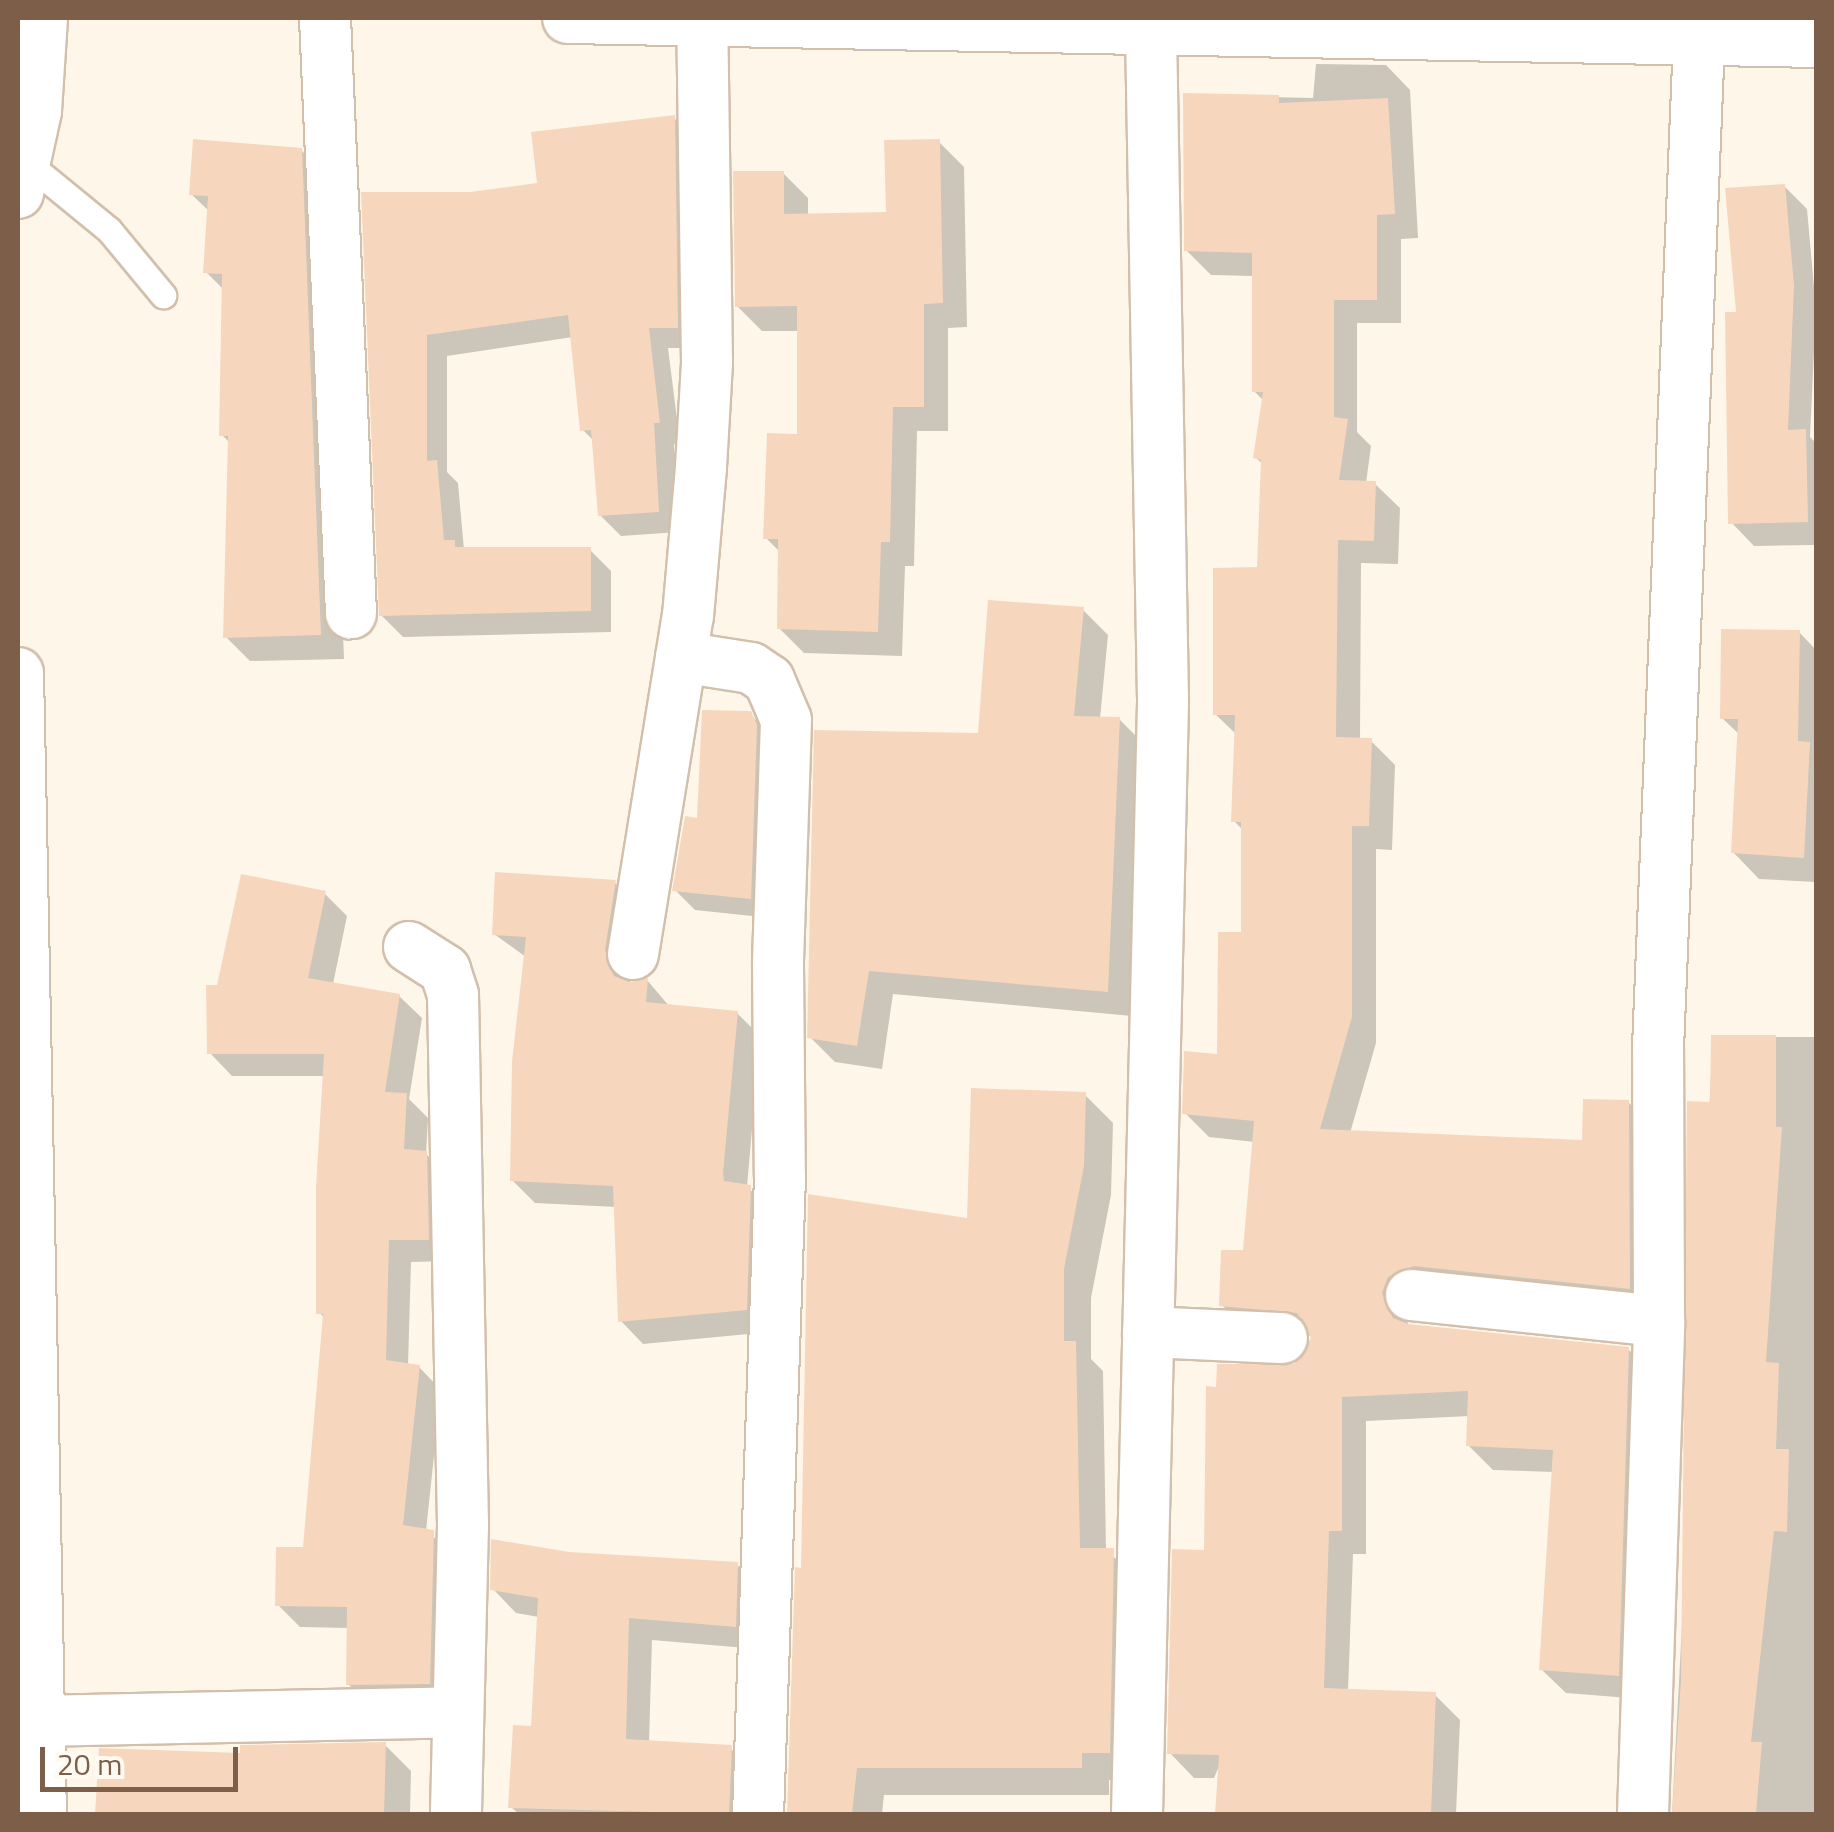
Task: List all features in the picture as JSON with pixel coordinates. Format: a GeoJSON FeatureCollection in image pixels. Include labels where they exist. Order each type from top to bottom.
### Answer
{"type":"FeatureCollection","features":[{"type":"Feature","properties":{"kind":"street"},"geometry":{"type":"LineString","coordinates":[[22,178],[42,18]]}},
{"type":"Feature","properties":{"kind":"street"},"geometry":{"type":"LineString","coordinates":[[325,18],[351,612]]}},
{"type":"Feature","properties":{"kind":"street"},"geometry":{"type":"LineString","coordinates":[[568,18],[1150,28],[1205,24],[1587,27],[1699,40],[1816,42]]}},
{"type":"Feature","properties":{"kind":"street"},"geometry":{"type":"LineString","coordinates":[[632,954],[680,657],[707,363],[702,19]]}},
{"type":"Feature","properties":{"kind":"street"},"geometry":{"type":"LineString","coordinates":[[1137,1814],[1162,699],[1150,28]]}},
{"type":"Feature","properties":{"kind":"street"},"geometry":{"type":"LineString","coordinates":[[1644,1814],[1659,1321],[1658,1048],[1699,40]]}},
{"type":"Feature","properties":{"kind":"street"},"geometry":{"type":"LineString","coordinates":[[680,657],[752,668],[769,680],[786,720],[778,964],[780,1176],[758,1814]]}},
{"type":"Feature","properties":{"kind":"street"},"geometry":{"type":"LineString","coordinates":[[18,673],[41,1814]]}},
{"type":"Feature","properties":{"kind":"street"},"geometry":{"type":"LineString","coordinates":[[409,947],[445,970],[453,994],[462,1525],[455,1712],[456,1814]]}},
{"type":"Feature","properties":{"kind":"street"},"geometry":{"type":"LineString","coordinates":[[1411,1295],[1659,1321]]}},
{"type":"Feature","properties":{"kind":"street"},"geometry":{"type":"LineString","coordinates":[[1148,1332],[1282,1338]]}},
{"type":"Feature","properties":{"kind":"street"},"geometry":{"type":"LineString","coordinates":[[38,1721],[455,1712]]}},
{"type":"Feature","properties":{"kind":"lane"},"geometry":{"type":"LineString","coordinates":[[22,178],[109,230],[163,294]]}},
{"type":"Feature","properties":{"kind":"building"},"geometry":{"type":"Polygon","coordinates":[[[1183,93],[1279,95],[1279,103],[1388,98],[1395,214],[1377,215],[1377,300],[1334,300],[1334,417],[1348,419],[1339,480],[1376,481],[1374,541],[1338,540],[1336,737],[1372,738],[1369,826],[1352,826],[1352,1017],[1320,1129],[1582,1140],[1583,1099],[1629,1100],[1630,1289],[1414,1266],[1388,1277],[1382,1293],[1393,1318],[1408,1324],[1629,1347],[1619,1676],[1539,1670],[1553,1450],[1466,1446],[1468,1391],[1342,1397],[1342,1531],[1329,1531],[1324,1688],[1436,1692],[1431,1814],[1215,1814],[1219,1755],[1167,1754],[1172,1549],[1204,1550],[1206,1386],[1216,1387],[1217,1364],[1294,1364],[1311,1338],[1297,1313],[1219,1306],[1221,1250],[1243,1250],[1254,1121],[1182,1114],[1184,1051],[1217,1054],[1218,932],[1241,932],[1241,822],[1231,822],[1235,715],[1213,715],[1213,568],[1257,567],[1261,460],[1253,458],[1263,392],[1252,392],[1252,253],[1184,251],[1183,93]]]}},
{"type":"Feature","properties":{"kind":"building"},"geometry":{"type":"Polygon","coordinates":[[[675,115],[678,328],[649,328],[660,423],[654,423],[659,512],[598,516],[591,430],[580,431],[568,315],[427,335],[427,461],[437,460],[444,540],[455,540],[455,547],[591,547],[591,611],[379,616],[361,192],[470,192],[537,183],[531,132],[675,115]]]}},
{"type":"Feature","properties":{"kind":"building"},"geometry":{"type":"Polygon","coordinates":[[[193,139],[302,148],[321,635],[223,638],[228,436],[219,436],[222,274],[203,273],[208,196],[189,195],[193,139]]]}},
{"type":"Feature","properties":{"kind":"building"},"geometry":{"type":"Polygon","coordinates":[[[940,139],[943,303],[924,304],[924,407],[893,407],[890,542],[881,542],[878,632],[777,629],[778,539],[763,539],[767,433],[797,434],[797,306],[735,307],[733,171],[784,171],[784,214],[886,212],[884,140],[940,139]]]}},
{"type":"Feature","properties":{"kind":"building"},"geometry":{"type":"Polygon","coordinates":[[[1785,184],[1794,285],[1788,430],[1806,429],[1808,522],[1728,524],[1725,312],[1736,312],[1725,188],[1785,184]]]}},
{"type":"Feature","properties":{"kind":"building"},"geometry":{"type":"Polygon","coordinates":[[[988,600],[1084,607],[1074,716],[1120,717],[1108,992],[869,971],[857,1046],[807,1038],[814,730],[978,733],[988,600]]]}},
{"type":"Feature","properties":{"kind":"building"},"geometry":{"type":"Polygon","coordinates":[[[1721,629],[1800,630],[1798,741],[1810,742],[1804,858],[1731,853],[1738,719],[1720,719],[1721,629]]]}},
{"type":"Feature","properties":{"kind":"building"},"geometry":{"type":"Polygon","coordinates":[[[702,710],[751,711],[757,725],[751,899],[672,891],[685,816],[697,818],[702,710]]]}},
{"type":"Feature","properties":{"kind":"building"},"geometry":{"type":"Polygon","coordinates":[[[495,872],[616,880],[605,950],[614,976],[629,982],[648,978],[646,1002],[738,1011],[723,1173],[724,1181],[751,1185],[747,1310],[618,1322],[613,1186],[510,1181],[512,1061],[526,937],[492,935],[495,872]]]}},
{"type":"Feature","properties":{"kind":"building"},"geometry":{"type":"Polygon","coordinates":[[[241,874],[326,891],[308,978],[400,994],[385,1092],[407,1093],[404,1149],[427,1151],[429,1240],[389,1240],[386,1360],[420,1365],[403,1525],[434,1530],[430,1684],[346,1685],[347,1607],[275,1606],[276,1547],[303,1547],[323,1314],[316,1314],[316,1187],[324,1054],[207,1054],[206,985],[217,985],[241,874]]]}},
{"type":"Feature","properties":{"kind":"building"},"geometry":{"type":"Polygon","coordinates":[[[1711,1035],[1776,1035],[1776,1127],[1782,1127],[1766,1362],[1779,1363],[1776,1449],[1789,1449],[1787,1532],[1774,1531],[1751,1742],[1762,1742],[1756,1814],[1672,1814],[1681,1680],[1687,1101],[1710,1102],[1711,1035]]]}},
{"type":"Feature","properties":{"kind":"building"},"geometry":{"type":"Polygon","coordinates":[[[971,1088],[1086,1092],[1084,1166],[1064,1269],[1064,1341],[1076,1341],[1080,1548],[1114,1548],[1110,1753],[1082,1753],[1082,1768],[857,1768],[852,1814],[787,1814],[795,1567],[801,1568],[808,1194],[967,1218],[971,1088]]]}},
{"type":"Feature","properties":{"kind":"building"},"geometry":{"type":"Polygon","coordinates":[[[491,1539],[569,1552],[738,1562],[736,1627],[629,1618],[626,1739],[732,1745],[729,1814],[508,1808],[513,1725],[531,1726],[538,1598],[490,1590],[491,1539]]]}},
{"type":"Feature","properties":{"kind":"building"},"geometry":{"type":"Polygon","coordinates":[[[386,1742],[384,1814],[95,1814],[99,1748],[240,1753],[240,1745],[386,1742]]]}}]}
